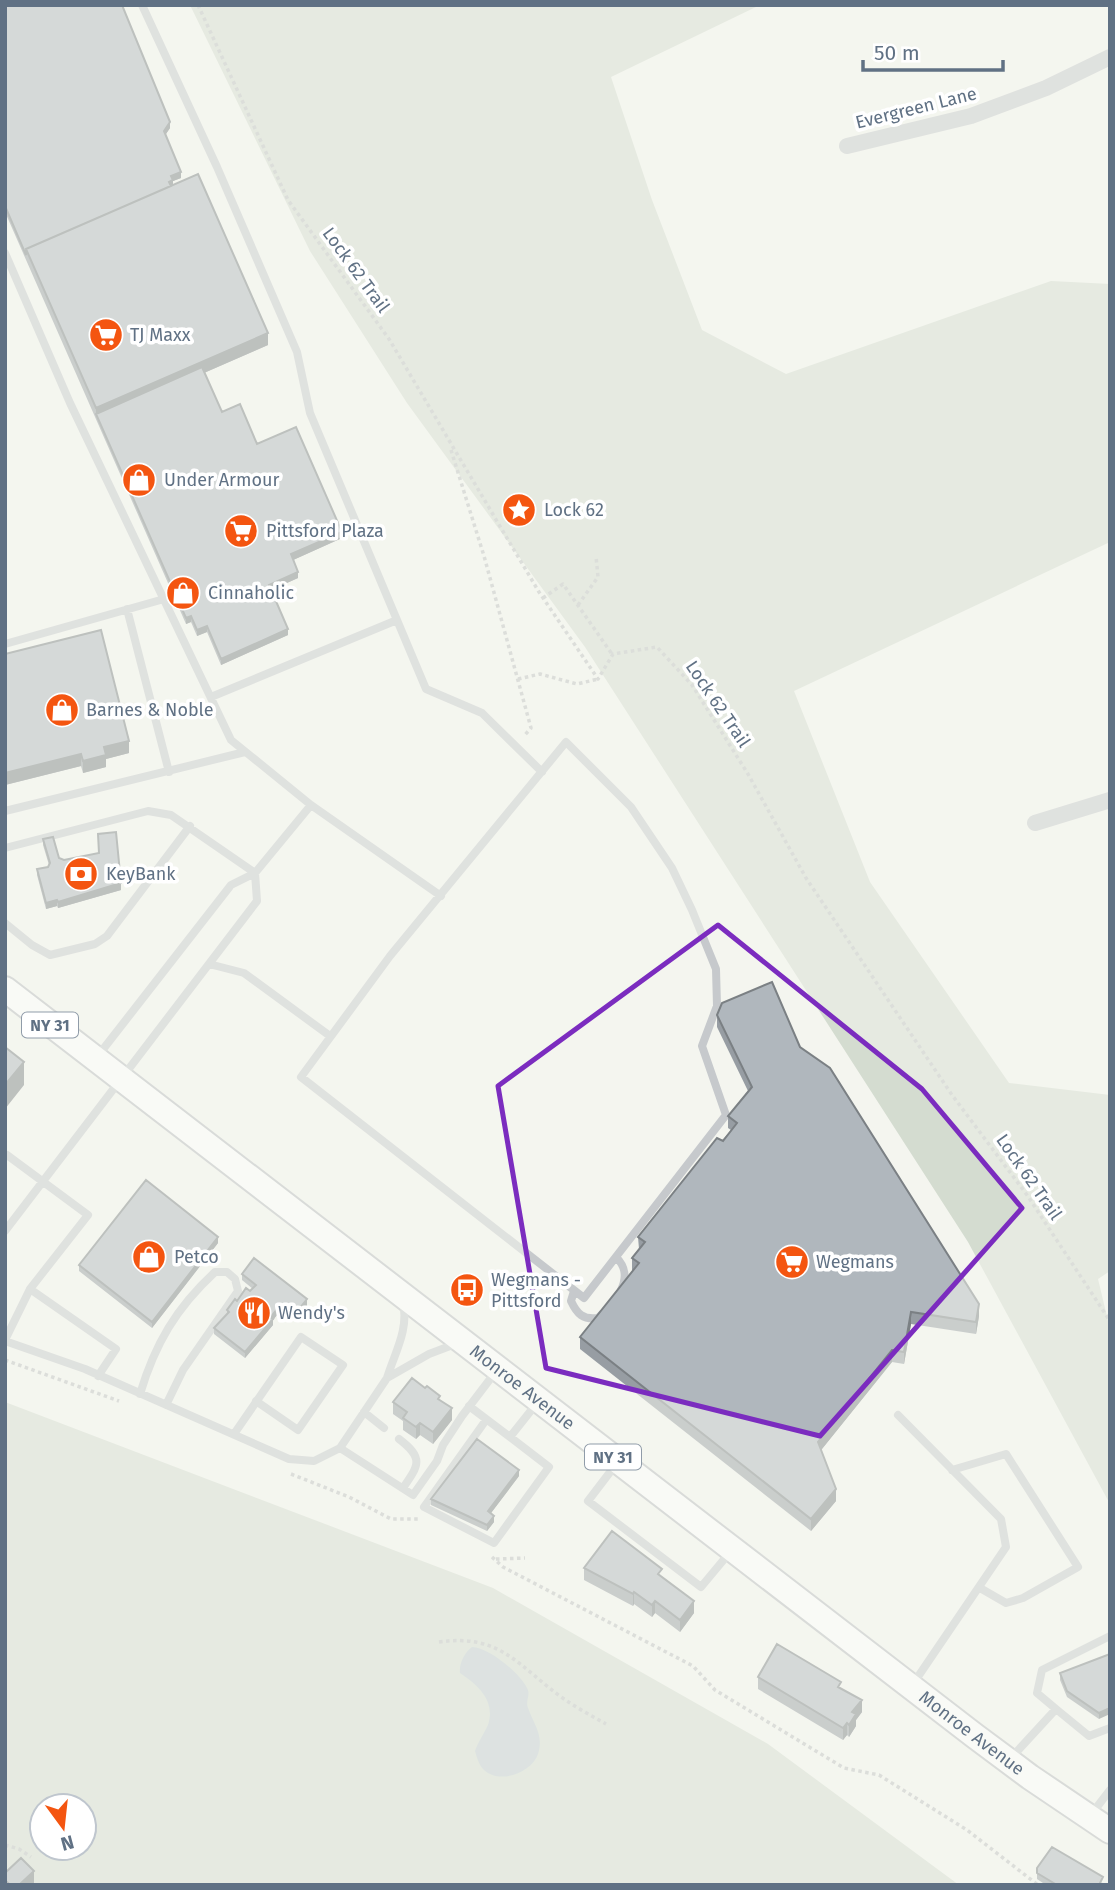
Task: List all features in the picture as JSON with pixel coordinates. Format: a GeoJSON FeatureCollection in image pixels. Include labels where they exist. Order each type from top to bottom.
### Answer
{"type":"FeatureCollection","features":[{"type":"Feature","properties":{"kind":"main road","name":"Monroe Avenue"},"geometry":{"type":"LineString","coordinates":[[5,989],[1008,1761],[1110,1831]]}},
{"type":"Feature","properties":{"kind":"street","name":"Evergreen Lane"},"geometry":{"type":"LineString","coordinates":[[846,146],[971,116],[1046,88],[1110,57]]}},
{"type":"Feature","properties":{"kind":"street"},"geometry":{"type":"LineString","coordinates":[[1035,823],[1110,800]]}},
{"type":"Feature","properties":{"kind":"lane"},"geometry":{"type":"LineString","coordinates":[[142,5],[218,167],[298,352],[310,413],[426,690],[482,713],[542,772]]}},
{"type":"Feature","properties":{"kind":"lane"},"geometry":{"type":"LineString","coordinates":[[5,253],[70,403],[231,740],[311,805],[441,896]]}},
{"type":"Feature","properties":{"kind":"lane"},"geometry":{"type":"LineString","coordinates":[[5,644],[164,599]]}},
{"type":"Feature","properties":{"kind":"lane"},"geometry":{"type":"LineString","coordinates":[[127,609],[169,772]]}},
{"type":"Feature","properties":{"kind":"lane"},"geometry":{"type":"LineString","coordinates":[[211,697],[397,620]]}},
{"type":"Feature","properties":{"kind":"lane"},"geometry":{"type":"LineString","coordinates":[[566,742],[631,807],[672,868],[716,970],[717,1006],[702,1046],[726,1115],[584,1298],[301,1077],[390,956],[542,772],[566,742]]}},
{"type":"Feature","properties":{"kind":"lane"},"geometry":{"type":"LineString","coordinates":[[5,811],[245,752]]}},
{"type":"Feature","properties":{"kind":"lane"},"geometry":{"type":"LineString","coordinates":[[95,1059],[231,885],[255,873],[311,805]]}},
{"type":"Feature","properties":{"kind":"lane"},"geometry":{"type":"LineString","coordinates":[[5,848],[148,811],[171,815],[190,826],[255,873]]}},
{"type":"Feature","properties":{"kind":"lane"},"geometry":{"type":"LineString","coordinates":[[5,923],[32,945],[50,955],[95,944],[107,936],[190,826]]}},
{"type":"Feature","properties":{"kind":"lane"},"geometry":{"type":"LineString","coordinates":[[5,1231],[257,901],[255,873]]}},
{"type":"Feature","properties":{"kind":"lane"},"geometry":{"type":"LineString","coordinates":[[209,964],[243,973],[330,1036]]}},
{"type":"Feature","properties":{"kind":"lane"},"geometry":{"type":"LineString","coordinates":[[5,1157],[7,1155],[88,1215],[30,1289],[5,1340],[98,1376],[289,1459],[314,1461],[340,1448],[387,1378],[403,1335],[405,1314],[400,1293]]}},
{"type":"Feature","properties":{"kind":"lane"},"geometry":{"type":"LineString","coordinates":[[614,1299],[622,1289],[625,1278],[624,1265],[616,1257]]}},
{"type":"Feature","properties":{"kind":"lane"},"geometry":{"type":"LineString","coordinates":[[140,1394],[153,1353],[172,1322],[208,1278],[215,1272],[227,1272],[235,1279],[238,1291],[183,1370],[166,1405]]}},
{"type":"Feature","properties":{"kind":"lane"},"geometry":{"type":"LineString","coordinates":[[30,1289],[116,1349],[98,1376]]}},
{"type":"Feature","properties":{"kind":"lane"},"geometry":{"type":"LineString","coordinates":[[574,1291],[571,1301],[580,1316],[589,1320],[598,1318],[606,1308]]}},
{"type":"Feature","properties":{"kind":"lane"},"geometry":{"type":"LineString","coordinates":[[234,1434],[256,1401],[301,1337],[343,1365],[298,1430],[256,1401]]}},
{"type":"Feature","properties":{"kind":"lane"},"geometry":{"type":"LineString","coordinates":[[387,1378],[429,1354],[464,1342]]}},
{"type":"Feature","properties":{"kind":"lane"},"geometry":{"type":"LineString","coordinates":[[340,1448],[413,1495],[437,1461],[443,1445],[469,1406],[498,1368]]}},
{"type":"Feature","properties":{"kind":"lane"},"geometry":{"type":"LineString","coordinates":[[510,1437],[539,1400]]}},
{"type":"Feature","properties":{"kind":"lane"},"geometry":{"type":"LineString","coordinates":[[469,1406],[549,1467],[494,1543],[425,1507],[486,1419]]}},
{"type":"Feature","properties":{"kind":"lane"},"geometry":{"type":"LineString","coordinates":[[364,1412],[384,1428]]}},
{"type":"Feature","properties":{"kind":"lane"},"geometry":{"type":"LineString","coordinates":[[898,1415],[1000,1519],[1006,1547],[912,1686]]}},
{"type":"Feature","properties":{"kind":"lane"},"geometry":{"type":"LineString","coordinates":[[399,1439],[412,1449],[417,1460],[416,1469],[403,1488]]}},
{"type":"Feature","properties":{"kind":"lane"},"geometry":{"type":"LineString","coordinates":[[952,1471],[1006,1454],[1078,1567],[1023,1598],[1006,1603],[980,1588]]}},
{"type":"Feature","properties":{"kind":"lane"},"geometry":{"type":"LineString","coordinates":[[619,1461],[589,1501],[701,1587],[733,1548]]}},
{"type":"Feature","properties":{"kind":"lane"},"geometry":{"type":"LineString","coordinates":[[1110,1636],[1042,1670],[1037,1693],[1089,1736],[1110,1728]]}},
{"type":"Feature","properties":{"kind":"lane"},"geometry":{"type":"LineString","coordinates":[[1008,1761],[1056,1709]]}},
{"type":"Feature","properties":{"kind":"lane"},"geometry":{"type":"LineString","coordinates":[[1088,1818],[1110,1790]]}},
{"type":"Feature","properties":{"kind":"path","name":"Lock 62 Trail"},"geometry":{"type":"LineString","coordinates":[[198,5],[288,200],[389,339],[543,598],[598,678]]}},
{"type":"Feature","properties":{"kind":"path"},"geometry":{"type":"LineString","coordinates":[[449,441],[531,728],[515,746]]}},
{"type":"Feature","properties":{"kind":"path"},"geometry":{"type":"LineString","coordinates":[[578,605],[598,577],[596,556]]}},
{"type":"Feature","properties":{"kind":"path"},"geometry":{"type":"LineString","coordinates":[[518,679],[540,674],[577,684],[598,678],[613,654],[563,584],[543,598]]}},
{"type":"Feature","properties":{"kind":"path","name":"Lock 62 Trail"},"geometry":{"type":"LineString","coordinates":[[613,654],[657,647],[692,685],[748,774],[806,878],[952,1095],[1027,1195],[1110,1321]]}},
{"type":"Feature","properties":{"kind":"path"},"geometry":{"type":"LineString","coordinates":[[5,1360],[128,1404]]}},
{"type":"Feature","properties":{"kind":"path"},"geometry":{"type":"LineString","coordinates":[[281,1470],[349,1497],[391,1519],[420,1519]]}},
{"type":"Feature","properties":{"kind":"path"},"geometry":{"type":"LineString","coordinates":[[485,1551],[503,1567],[693,1666],[715,1689],[844,1768],[878,1775],[967,1830],[1038,1885]]}},
{"type":"Feature","properties":{"kind":"path"},"geometry":{"type":"LineString","coordinates":[[494,1559],[525,1558]]}},
{"type":"Feature","properties":{"kind":"path"},"geometry":{"type":"LineString","coordinates":[[439,1642],[471,1640],[489,1645],[519,1662],[565,1699],[606,1724]]}},
{"type":"Feature","properties":{"kind":"path"},"geometry":{"type":"LineString","coordinates":[[5,1845],[28,1855]]}},
{"type":"Feature","properties":{"kind":"highlighted area"},"geometry":{"type":"Polygon","coordinates":[[[718,925],[922,1089],[1022,1208],[820,1436],[546,1368],[498,1086],[718,925]]]}},
{"type":"Feature","properties":{"kind":"shaded area"},"geometry":{"type":"Polygon","coordinates":[[[190,5],[760,5],[611,77],[652,200],[702,330],[786,374],[1051,281],[1110,284],[1110,542],[794,691],[870,882],[1009,1083],[1110,1095],[1110,1271],[1098,1279],[1110,1329],[1110,1504],[968,1242],[585,647],[407,403],[310,251],[190,5]]]}},
{"type":"Feature","properties":{"kind":"shaded area"},"geometry":{"type":"Polygon","coordinates":[[[5,1402],[493,1588],[768,1744],[959,1885],[5,1885],[5,1402]]]}},
{"type":"Feature","properties":{"kind":"shaded area"},"geometry":{"type":"Polygon","coordinates":[[[472,1647],[486,1651],[503,1662],[518,1675],[528,1691],[527,1705],[538,1730],[540,1747],[535,1760],[515,1774],[498,1776],[479,1764],[475,1751],[488,1725],[490,1708],[479,1688],[460,1673],[463,1659],[472,1647]]]}},
{"type":"Feature","properties":{"kind":"building"},"geometry":{"type":"Polygon","coordinates":[[[5,5],[122,5],[170,122],[164,131],[181,172],[171,176],[171,186],[26,249],[26,255],[5,206],[5,5]]]}},
{"type":"Feature","properties":{"kind":"building"},"geometry":{"type":"Polygon","coordinates":[[[198,174],[268,333],[96,408],[26,249],[198,174]]]}},
{"type":"Feature","properties":{"kind":"building"},"geometry":{"type":"Polygon","coordinates":[[[202,367],[222,412],[240,404],[257,444],[296,427],[342,532],[291,554],[298,572],[269,585],[288,629],[221,659],[207,626],[197,630],[191,616],[186,618],[96,414],[202,367]]]}},
{"type":"Feature","properties":{"kind":"building","name":"Barnes & Noble"},"geometry":{"type":"Polygon","coordinates":[[[101,630],[129,741],[104,747],[106,755],[83,761],[81,754],[5,773],[5,654],[101,630]]]}},
{"type":"Feature","properties":{"kind":"building","name":"KeyBank"},"geometry":{"type":"Polygon","coordinates":[[[116,832],[121,883],[58,902],[46,903],[37,869],[48,867],[50,863],[43,839],[53,837],[59,858],[64,860],[99,853],[98,834],[116,832]]]}},
{"type":"Feature","properties":{"kind":"building","name":"Wegmans"},"geometry":{"type":"Polygon","coordinates":[[[772,982],[800,1047],[830,1068],[979,1304],[976,1322],[911,1312],[904,1352],[892,1350],[818,1442],[836,1489],[811,1519],[580,1337],[639,1263],[632,1258],[645,1242],[638,1237],[717,1138],[723,1141],[737,1123],[728,1116],[752,1087],[717,1015],[722,1003],[772,982]]]}},
{"type":"Feature","properties":{"kind":"building"},"geometry":{"type":"Polygon","coordinates":[[[5,1047],[24,1062],[5,1085],[5,1047]]]}},
{"type":"Feature","properties":{"kind":"building","name":"Petco"},"geometry":{"type":"Polygon","coordinates":[[[146,1180],[218,1237],[152,1322],[79,1265],[146,1180]]]}},
{"type":"Feature","properties":{"kind":"building","name":"Wendy's"},"geometry":{"type":"Polygon","coordinates":[[[254,1258],[307,1299],[295,1314],[281,1304],[270,1318],[273,1319],[245,1352],[214,1328],[229,1312],[227,1310],[235,1299],[237,1301],[246,1288],[250,1291],[256,1285],[242,1274],[254,1258]]]}},
{"type":"Feature","properties":{"kind":"building"},"geometry":{"type":"Polygon","coordinates":[[[412,1378],[425,1388],[427,1386],[440,1396],[438,1399],[452,1408],[433,1432],[420,1423],[416,1427],[403,1418],[407,1412],[393,1402],[412,1378]]]}},
{"type":"Feature","properties":{"kind":"building"},"geometry":{"type":"Polygon","coordinates":[[[477,1439],[519,1470],[488,1511],[494,1516],[487,1525],[431,1499],[477,1439]]]}},
{"type":"Feature","properties":{"kind":"building"},"geometry":{"type":"Polygon","coordinates":[[[612,1531],[662,1569],[658,1574],[694,1601],[680,1620],[655,1601],[652,1605],[634,1592],[633,1594],[584,1568],[612,1531]]]}},
{"type":"Feature","properties":{"kind":"building"},"geometry":{"type":"Polygon","coordinates":[[[777,1644],[841,1682],[838,1687],[862,1700],[852,1712],[856,1714],[849,1725],[847,1723],[843,1728],[758,1677],[777,1644]]]}},
{"type":"Feature","properties":{"kind":"building"},"geometry":{"type":"Polygon","coordinates":[[[1110,1654],[1110,1708],[1099,1713],[1067,1691],[1060,1673],[1110,1654]]]}},
{"type":"Feature","properties":{"kind":"building"},"geometry":{"type":"Polygon","coordinates":[[[1052,1847],[1103,1877],[1099,1885],[1057,1885],[1037,1873],[1037,1868],[1052,1847]]]}},
{"type":"Feature","properties":{"kind":"building"},"geometry":{"type":"Polygon","coordinates":[[[21,1858],[34,1871],[19,1885],[10,1885],[5,1880],[5,1873],[21,1858]]]}},
{"type":"Feature","properties":{"kind":"place","name":"TJ Maxx"},"geometry":{"type":"Point","coordinates":[106,335]}},
{"type":"Feature","properties":{"kind":"place","name":"Under Armour"},"geometry":{"type":"Point","coordinates":[139,480]}},
{"type":"Feature","properties":{"kind":"place","name":"Lock 62"},"geometry":{"type":"Point","coordinates":[519,510]}},
{"type":"Feature","properties":{"kind":"place","name":"Pittsford Plaza"},"geometry":{"type":"Point","coordinates":[241,531]}},
{"type":"Feature","properties":{"kind":"place","name":"Cinnaholic"},"geometry":{"type":"Point","coordinates":[183,593]}},
{"type":"Feature","properties":{"kind":"place","name":"Barnes & Noble"},"geometry":{"type":"Point","coordinates":[62,710]}},
{"type":"Feature","properties":{"kind":"place","name":"KeyBank"},"geometry":{"type":"Point","coordinates":[81,874]}},
{"type":"Feature","properties":{"kind":"place","name":"Petco"},"geometry":{"type":"Point","coordinates":[149,1257]}},
{"type":"Feature","properties":{"kind":"place","name":"Wegmans"},"geometry":{"type":"Point","coordinates":[792,1262]}},
{"type":"Feature","properties":{"kind":"place","name":"Wegmans - Pittsford"},"geometry":{"type":"Point","coordinates":[467,1290]}},
{"type":"Feature","properties":{"kind":"place","name":"Wendy's"},"geometry":{"type":"Point","coordinates":[254,1313]}}]}
